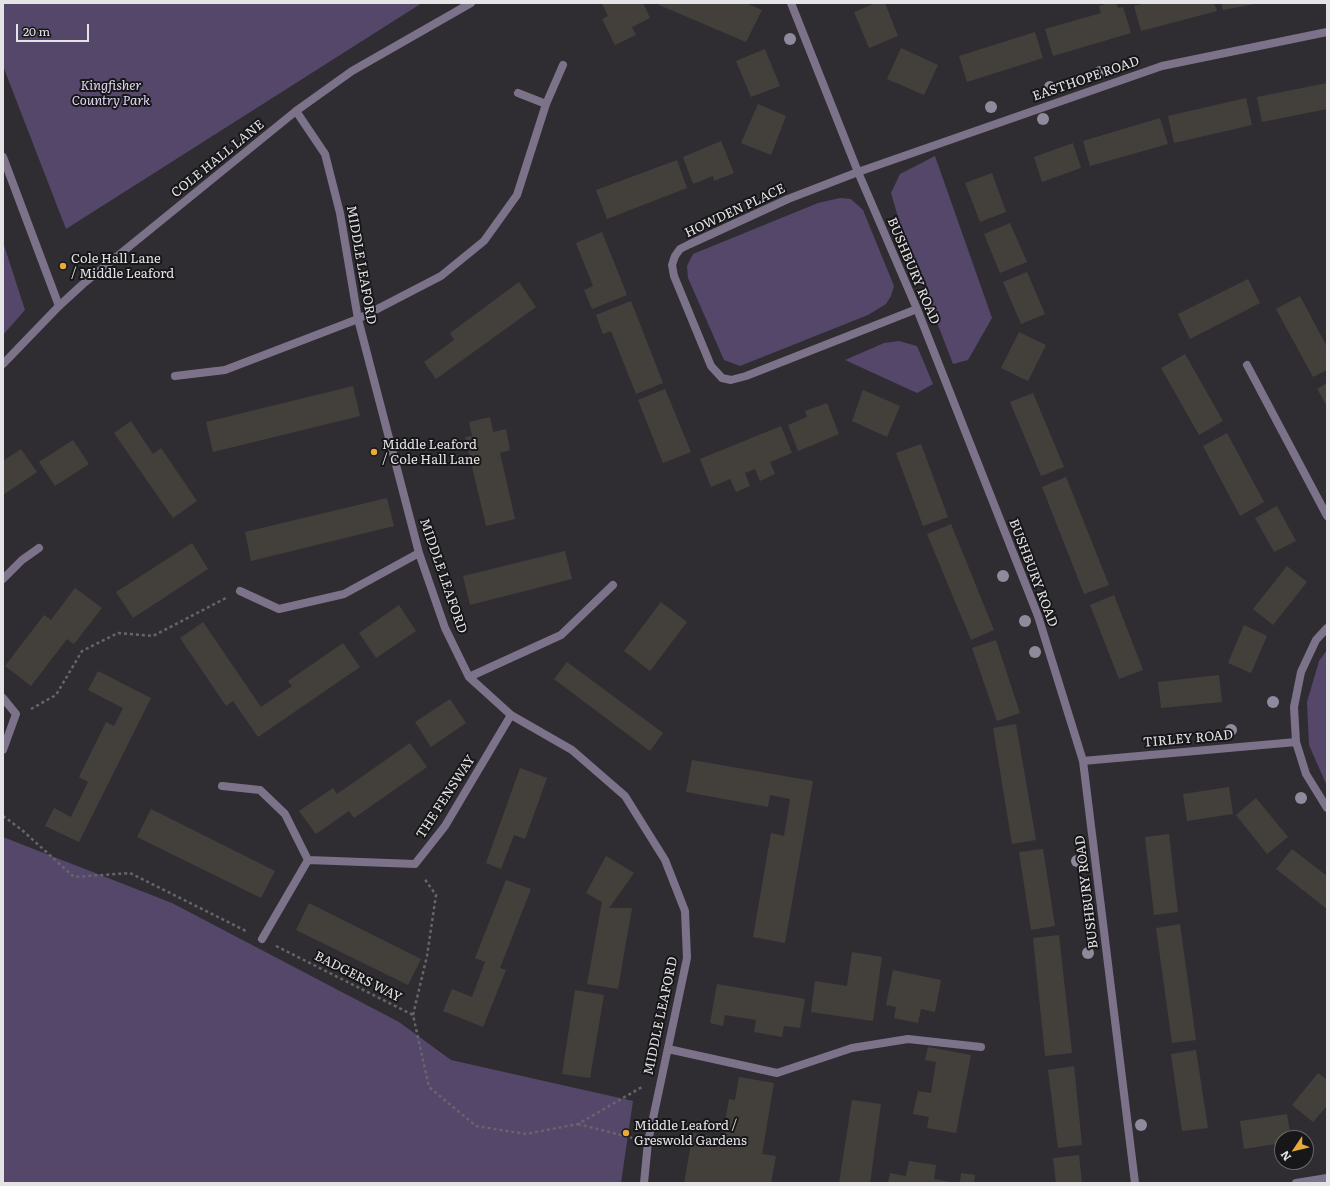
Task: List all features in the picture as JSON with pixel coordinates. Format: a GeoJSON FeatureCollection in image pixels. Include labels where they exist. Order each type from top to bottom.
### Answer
{"type":"FeatureCollection","features":[{"type":"Feature","properties":{"kind":"street","name":"COLE HALL LANE"},"geometry":{"type":"LineString","coordinates":[[3,364],[59,306],[296,111],[352,71],[471,3]]}},
{"type":"Feature","properties":{"kind":"street","name":"BUSHBURY ROAD"},"geometry":{"type":"LineString","coordinates":[[791,3],[858,172],[917,309],[1038,616],[1083,761],[1134,1183]]}},
{"type":"Feature","properties":{"kind":"street","name":"EASTHOPE ROAD"},"geometry":{"type":"LineString","coordinates":[[858,172],[1162,66],[1327,32]]}},
{"type":"Feature","properties":{"kind":"street"},"geometry":{"type":"LineString","coordinates":[[175,376],[225,370],[358,319],[441,276],[484,241],[517,195],[546,104],[563,65]]}},
{"type":"Feature","properties":{"kind":"street"},"geometry":{"type":"LineString","coordinates":[[518,93],[546,104]]}},
{"type":"Feature","properties":{"kind":"street","name":"MIDDLE LEAFORD"},"geometry":{"type":"LineString","coordinates":[[296,111],[325,154],[340,213],[358,319],[419,553],[445,628],[470,677],[511,714],[572,750],[625,796],[665,860],[685,911],[687,958],[648,1142],[644,1183]]}},
{"type":"Feature","properties":{"kind":"street"},"geometry":{"type":"LineString","coordinates":[[3,157],[59,306]]}},
{"type":"Feature","properties":{"kind":"street","name":"HOWDEN PLACE"},"geometry":{"type":"LineString","coordinates":[[858,172],[781,202],[685,247],[675,256],[672,265],[674,276],[711,366],[722,378],[731,380],[746,376],[917,309]]}},
{"type":"Feature","properties":{"kind":"street"},"geometry":{"type":"LineString","coordinates":[[1247,365],[1327,516]]}},
{"type":"Feature","properties":{"kind":"street"},"geometry":{"type":"LineString","coordinates":[[3,579],[22,560],[39,548]]}},
{"type":"Feature","properties":{"kind":"street"},"geometry":{"type":"LineString","coordinates":[[240,591],[278,609],[344,594],[419,553]]}},
{"type":"Feature","properties":{"kind":"street"},"geometry":{"type":"LineString","coordinates":[[470,677],[561,635],[613,585]]}},
{"type":"Feature","properties":{"kind":"street"},"geometry":{"type":"LineString","coordinates":[[1327,628],[1316,640],[1301,672],[1294,706],[1296,742],[1306,774],[1327,808]]}},
{"type":"Feature","properties":{"kind":"street"},"geometry":{"type":"LineString","coordinates":[[3,698],[16,714],[3,750]]}},
{"type":"Feature","properties":{"kind":"street","name":"THE FENSWAY"},"geometry":{"type":"LineString","coordinates":[[415,864],[445,826],[511,714]]}},
{"type":"Feature","properties":{"kind":"street","name":"TIRLEY ROAD"},"geometry":{"type":"LineString","coordinates":[[1083,761],[1296,742]]}},
{"type":"Feature","properties":{"kind":"street"},"geometry":{"type":"LineString","coordinates":[[222,786],[260,790],[285,814],[308,860]]}},
{"type":"Feature","properties":{"kind":"street"},"geometry":{"type":"LineString","coordinates":[[308,860],[415,864]]}},
{"type":"Feature","properties":{"kind":"street"},"geometry":{"type":"LineString","coordinates":[[262,939],[308,860]]}},
{"type":"Feature","properties":{"kind":"street"},"geometry":{"type":"LineString","coordinates":[[668,1049],[777,1073],[852,1048],[908,1039],[981,1047]]}},
{"type":"Feature","properties":{"kind":"street"},"geometry":{"type":"LineString","coordinates":[[1296,1183],[1327,1178]]}},
{"type":"Feature","properties":{"kind":"path"},"geometry":{"type":"LineString","coordinates":[[16,714],[25,712],[56,695],[82,651],[118,633],[153,636],[240,591]]}},
{"type":"Feature","properties":{"kind":"path","name":"BADGERS WAY"},"geometry":{"type":"LineString","coordinates":[[3,816],[22,830],[74,877],[130,873],[413,1015],[429,1087],[476,1126],[526,1134],[578,1124],[661,1075]]}},
{"type":"Feature","properties":{"kind":"path"},"geometry":{"type":"LineString","coordinates":[[413,1015],[427,956],[436,895],[415,864]]}},
{"type":"Feature","properties":{"kind":"path"},"geometry":{"type":"LineString","coordinates":[[578,1124],[648,1142]]}},
{"type":"Feature","properties":{"kind":"green space","name":"Kingfisher Country Park"},"geometry":{"type":"Polygon","coordinates":[[[3,3],[422,3],[66,229],[3,66],[3,3]]]}},
{"type":"Feature","properties":{"kind":"green space"},"geometry":{"type":"Polygon","coordinates":[[[935,156],[992,318],[968,360],[953,364],[902,231],[891,193],[900,174],[935,156]]]}},
{"type":"Feature","properties":{"kind":"green space"},"geometry":{"type":"Polygon","coordinates":[[[840,198],[851,199],[863,210],[894,286],[891,296],[886,304],[868,315],[740,366],[724,360],[688,278],[687,266],[693,254],[818,203],[840,198]]]}},
{"type":"Feature","properties":{"kind":"green space"},"geometry":{"type":"Polygon","coordinates":[[[3,242],[25,310],[3,335],[3,242]]]}},
{"type":"Feature","properties":{"kind":"green space"},"geometry":{"type":"Polygon","coordinates":[[[899,341],[917,346],[933,384],[917,393],[845,360],[884,343],[899,341]]]}},
{"type":"Feature","properties":{"kind":"green space"},"geometry":{"type":"Polygon","coordinates":[[[1327,650],[1327,786],[1309,745],[1307,702],[1319,661],[1327,650]]]}},
{"type":"Feature","properties":{"kind":"green space"},"geometry":{"type":"Polygon","coordinates":[[[3,837],[172,903],[399,1022],[451,1060],[633,1101],[621,1183],[3,1183],[3,837]]]}},
{"type":"Feature","properties":{"kind":"building"},"geometry":{"type":"Polygon","coordinates":[[[643,3],[650,18],[632,27],[636,35],[615,45],[602,19],[608,16],[602,4],[643,3]]]}},
{"type":"Feature","properties":{"kind":"building"},"geometry":{"type":"Polygon","coordinates":[[[660,3],[746,3],[762,10],[746,42],[659,5],[660,3]]]}},
{"type":"Feature","properties":{"kind":"building"},"geometry":{"type":"Polygon","coordinates":[[[876,3],[885,3],[898,36],[869,48],[854,12],[876,3]]]}},
{"type":"Feature","properties":{"kind":"building"},"geometry":{"type":"Polygon","coordinates":[[[1109,3],[1116,3],[1118,8],[1123,7],[1131,33],[1053,56],[1045,29],[1101,13],[1099,6],[1109,3]]]}},
{"type":"Feature","properties":{"kind":"building"},"geometry":{"type":"Polygon","coordinates":[[[1145,3],[1214,3],[1217,11],[1141,31],[1134,6],[1145,3]]]}},
{"type":"Feature","properties":{"kind":"building"},"geometry":{"type":"Polygon","coordinates":[[[1221,3],[1255,3],[1255,4],[1223,10],[1221,3]]]}},
{"type":"Feature","properties":{"kind":"building"},"geometry":{"type":"Polygon","coordinates":[[[1035,32],[1043,58],[967,82],[959,56],[1035,32]]]}},
{"type":"Feature","properties":{"kind":"building"},"geometry":{"type":"Polygon","coordinates":[[[901,48],[938,65],[924,95],[887,79],[901,48]]]}},
{"type":"Feature","properties":{"kind":"building"},"geometry":{"type":"Polygon","coordinates":[[[765,49],[780,86],[751,97],[736,61],[765,49]]]}},
{"type":"Feature","properties":{"kind":"building"},"geometry":{"type":"Polygon","coordinates":[[[1327,83],[1327,109],[1262,122],[1257,97],[1327,83]]]}},
{"type":"Feature","properties":{"kind":"building"},"geometry":{"type":"Polygon","coordinates":[[[1246,98],[1252,125],[1174,143],[1168,116],[1246,98]]]}},
{"type":"Feature","properties":{"kind":"building"},"geometry":{"type":"Polygon","coordinates":[[[758,104],[786,116],[771,155],[741,143],[758,104]]]}},
{"type":"Feature","properties":{"kind":"building"},"geometry":{"type":"Polygon","coordinates":[[[1160,118],[1168,144],[1090,166],[1083,141],[1160,118]]]}},
{"type":"Feature","properties":{"kind":"building"},"geometry":{"type":"Polygon","coordinates":[[[721,141],[734,173],[714,181],[713,176],[693,184],[683,157],[721,141]]]}},
{"type":"Feature","properties":{"kind":"building"},"geometry":{"type":"Polygon","coordinates":[[[1073,143],[1081,168],[1042,182],[1034,157],[1073,143]]]}},
{"type":"Feature","properties":{"kind":"building"},"geometry":{"type":"Polygon","coordinates":[[[677,160],[687,188],[607,219],[596,190],[677,160]]]}},
{"type":"Feature","properties":{"kind":"building"},"geometry":{"type":"Polygon","coordinates":[[[992,173],[1006,212],[980,222],[965,183],[992,173]]]}},
{"type":"Feature","properties":{"kind":"building"},"geometry":{"type":"Polygon","coordinates":[[[1010,223],[1027,262],[1000,273],[984,234],[1010,223]]]}},
{"type":"Feature","properties":{"kind":"building"},"geometry":{"type":"Polygon","coordinates":[[[602,232],[627,295],[592,309],[584,290],[593,286],[576,243],[602,232]]]}},
{"type":"Feature","properties":{"kind":"building"},"geometry":{"type":"Polygon","coordinates":[[[1027,272],[1045,314],[1021,324],[1003,282],[1027,272]]]}},
{"type":"Feature","properties":{"kind":"building"},"geometry":{"type":"Polygon","coordinates":[[[1248,279],[1260,303],[1190,339],[1178,314],[1248,279]]]}},
{"type":"Feature","properties":{"kind":"building"},"geometry":{"type":"Polygon","coordinates":[[[519,282],[536,307],[436,379],[424,362],[454,340],[450,333],[519,282]]]}},
{"type":"Feature","properties":{"kind":"building"},"geometry":{"type":"Polygon","coordinates":[[[1300,296],[1327,347],[1327,370],[1313,377],[1276,309],[1300,296]]]}},
{"type":"Feature","properties":{"kind":"building"},"geometry":{"type":"Polygon","coordinates":[[[631,301],[663,383],[636,394],[611,331],[603,334],[596,315],[631,301]]]}},
{"type":"Feature","properties":{"kind":"building"},"geometry":{"type":"Polygon","coordinates":[[[1019,332],[1046,345],[1028,381],[1001,368],[1019,332]]]}},
{"type":"Feature","properties":{"kind":"building"},"geometry":{"type":"Polygon","coordinates":[[[1185,354],[1223,421],[1199,435],[1161,368],[1185,354]]]}},
{"type":"Feature","properties":{"kind":"building"},"geometry":{"type":"Polygon","coordinates":[[[1327,383],[1327,406],[1317,389],[1327,383]]]}},
{"type":"Feature","properties":{"kind":"building"},"geometry":{"type":"Polygon","coordinates":[[[353,386],[360,416],[213,452],[206,422],[353,386]]]}},
{"type":"Feature","properties":{"kind":"building"},"geometry":{"type":"Polygon","coordinates":[[[665,389],[691,452],[663,463],[638,400],[665,389]]]}},
{"type":"Feature","properties":{"kind":"building"},"geometry":{"type":"Polygon","coordinates":[[[863,390],[900,406],[887,437],[852,421],[863,390]]]}},
{"type":"Feature","properties":{"kind":"building"},"geometry":{"type":"Polygon","coordinates":[[[1033,393],[1064,467],[1041,476],[1010,402],[1033,393]]]}},
{"type":"Feature","properties":{"kind":"building"},"geometry":{"type":"Polygon","coordinates":[[[827,403],[839,434],[798,451],[788,425],[807,417],[805,411],[827,403]]]}},
{"type":"Feature","properties":{"kind":"building"},"geometry":{"type":"Polygon","coordinates":[[[490,417],[493,432],[506,429],[510,450],[500,453],[515,519],[486,526],[465,437],[472,436],[469,422],[490,417]]]}},
{"type":"Feature","properties":{"kind":"building"},"geometry":{"type":"Polygon","coordinates":[[[131,421],[153,454],[161,448],[197,501],[173,518],[114,433],[131,421]]]}},
{"type":"Feature","properties":{"kind":"building"},"geometry":{"type":"Polygon","coordinates":[[[781,426],[792,453],[770,462],[775,474],[760,481],[755,469],[745,473],[750,486],[736,492],[730,479],[711,487],[700,459],[781,426]]]}},
{"type":"Feature","properties":{"kind":"building"},"geometry":{"type":"Polygon","coordinates":[[[1227,433],[1264,502],[1240,516],[1203,446],[1227,433]]]}},
{"type":"Feature","properties":{"kind":"building"},"geometry":{"type":"Polygon","coordinates":[[[73,440],[89,464],[55,486],[39,462],[73,440]]]}},
{"type":"Feature","properties":{"kind":"building"},"geometry":{"type":"Polygon","coordinates":[[[921,444],[948,517],[923,526],[896,453],[921,444]]]}},
{"type":"Feature","properties":{"kind":"building"},"geometry":{"type":"Polygon","coordinates":[[[21,449],[37,472],[3,495],[3,461],[21,449]]]}},
{"type":"Feature","properties":{"kind":"building"},"geometry":{"type":"Polygon","coordinates":[[[1066,477],[1109,585],[1084,594],[1042,487],[1066,477]]]}},
{"type":"Feature","properties":{"kind":"building"},"geometry":{"type":"Polygon","coordinates":[[[387,498],[394,526],[251,561],[245,532],[387,498]]]}},
{"type":"Feature","properties":{"kind":"building"},"geometry":{"type":"Polygon","coordinates":[[[1277,506],[1296,541],[1274,552],[1255,518],[1277,506]]]}},
{"type":"Feature","properties":{"kind":"building"},"geometry":{"type":"Polygon","coordinates":[[[951,524],[994,630],[971,640],[927,534],[951,524]]]}},
{"type":"Feature","properties":{"kind":"building"},"geometry":{"type":"Polygon","coordinates":[[[192,543],[208,569],[133,618],[116,592],[192,543]]]}},
{"type":"Feature","properties":{"kind":"building"},"geometry":{"type":"Polygon","coordinates":[[[565,551],[572,579],[470,605],[463,576],[565,551]]]}},
{"type":"Feature","properties":{"kind":"building"},"geometry":{"type":"Polygon","coordinates":[[[1287,566],[1307,582],[1273,625],[1253,609],[1287,566]]]}},
{"type":"Feature","properties":{"kind":"building"},"geometry":{"type":"Polygon","coordinates":[[[75,588],[102,608],[74,644],[67,639],[31,686],[5,666],[44,615],[51,620],[75,588]]]}},
{"type":"Feature","properties":{"kind":"building"},"geometry":{"type":"Polygon","coordinates":[[[1114,595],[1143,670],[1119,679],[1090,605],[1114,595]]]}},
{"type":"Feature","properties":{"kind":"building"},"geometry":{"type":"Polygon","coordinates":[[[661,602],[687,622],[650,671],[624,651],[661,602]]]}},
{"type":"Feature","properties":{"kind":"building"},"geometry":{"type":"Polygon","coordinates":[[[399,605],[416,631],[376,658],[359,633],[399,605]]]}},
{"type":"Feature","properties":{"kind":"building"},"geometry":{"type":"Polygon","coordinates":[[[203,622],[261,707],[292,686],[288,681],[343,643],[360,667],[258,737],[233,701],[226,706],[180,638],[203,622]]]}},
{"type":"Feature","properties":{"kind":"building"},"geometry":{"type":"Polygon","coordinates":[[[1244,625],[1267,636],[1251,673],[1228,663],[1244,625]]]}},
{"type":"Feature","properties":{"kind":"building"},"geometry":{"type":"Polygon","coordinates":[[[996,640],[1020,713],[997,721],[972,648],[996,640]]]}},
{"type":"Feature","properties":{"kind":"building"},"geometry":{"type":"Polygon","coordinates":[[[567,662],[663,733],[650,751],[554,679],[567,662]]]}},
{"type":"Feature","properties":{"kind":"building"},"geometry":{"type":"Polygon","coordinates":[[[98,671],[151,698],[79,842],[45,826],[54,808],[71,817],[88,782],[79,777],[106,722],[114,726],[123,708],[88,690],[98,671]]]}},
{"type":"Feature","properties":{"kind":"building"},"geometry":{"type":"Polygon","coordinates":[[[1219,675],[1222,702],[1161,708],[1158,682],[1219,675]]]}},
{"type":"Feature","properties":{"kind":"building"},"geometry":{"type":"Polygon","coordinates":[[[450,699],[466,723],[431,747],[415,722],[450,699]]]}},
{"type":"Feature","properties":{"kind":"building"},"geometry":{"type":"Polygon","coordinates":[[[1016,724],[1036,840],[1012,844],[993,728],[1016,724]]]}},
{"type":"Feature","properties":{"kind":"building"},"geometry":{"type":"Polygon","coordinates":[[[410,743],[427,767],[354,818],[349,811],[316,834],[299,811],[333,788],[337,794],[410,743]]]}},
{"type":"Feature","properties":{"kind":"building"},"geometry":{"type":"Polygon","coordinates":[[[692,760],[813,781],[785,943],[753,937],[771,833],[784,836],[790,799],[770,795],[768,807],[686,792],[692,760]]]}},
{"type":"Feature","properties":{"kind":"building"},"geometry":{"type":"Polygon","coordinates":[[[520,768],[547,778],[525,839],[514,835],[501,869],[486,863],[520,768]]]}},
{"type":"Feature","properties":{"kind":"building"},"geometry":{"type":"Polygon","coordinates":[[[1229,787],[1233,814],[1187,821],[1183,794],[1229,787]]]}},
{"type":"Feature","properties":{"kind":"building"},"geometry":{"type":"Polygon","coordinates":[[[1256,798],[1288,837],[1267,854],[1236,815],[1256,798]]]}},
{"type":"Feature","properties":{"kind":"building"},"geometry":{"type":"Polygon","coordinates":[[[151,809],[275,871],[261,898],[137,837],[151,809]]]}},
{"type":"Feature","properties":{"kind":"building"},"geometry":{"type":"Polygon","coordinates":[[[1169,834],[1178,912],[1154,915],[1145,837],[1169,834]]]}},
{"type":"Feature","properties":{"kind":"building"},"geometry":{"type":"Polygon","coordinates":[[[1043,849],[1055,926],[1031,930],[1019,852],[1043,849]]]}},
{"type":"Feature","properties":{"kind":"building"},"geometry":{"type":"Polygon","coordinates":[[[1292,849],[1327,876],[1327,909],[1276,869],[1292,849]]]}},
{"type":"Feature","properties":{"kind":"building"},"geometry":{"type":"Polygon","coordinates":[[[606,856],[634,873],[609,908],[632,908],[618,989],[587,984],[602,902],[586,893],[606,856]]]}},
{"type":"Feature","properties":{"kind":"building"},"geometry":{"type":"Polygon","coordinates":[[[506,880],[531,889],[500,968],[506,970],[483,1027],[443,1011],[452,989],[472,997],[485,962],[475,958],[506,880]]]}},
{"type":"Feature","properties":{"kind":"building"},"geometry":{"type":"Polygon","coordinates":[[[309,903],[421,959],[408,985],[296,930],[309,903]]]}},
{"type":"Feature","properties":{"kind":"building"},"geometry":{"type":"Polygon","coordinates":[[[1180,924],[1196,1040],[1172,1043],[1156,928],[1180,924]]]}},
{"type":"Feature","properties":{"kind":"building"},"geometry":{"type":"Polygon","coordinates":[[[1059,935],[1072,1053],[1045,1056],[1033,938],[1059,935]]]}},
{"type":"Feature","properties":{"kind":"building"},"geometry":{"type":"Polygon","coordinates":[[[852,952],[882,957],[873,1021],[811,1012],[815,981],[847,986],[852,952]]]}},
{"type":"Feature","properties":{"kind":"building"},"geometry":{"type":"Polygon","coordinates":[[[893,970],[941,980],[935,1012],[921,1009],[918,1023],[894,1018],[896,1007],[886,1005],[893,970]]]}},
{"type":"Feature","properties":{"kind":"building"},"geometry":{"type":"Polygon","coordinates":[[[717,984],[805,999],[800,1028],[784,1026],[782,1037],[754,1032],[756,1020],[725,1015],[723,1026],[710,1023],[717,984]]]}},
{"type":"Feature","properties":{"kind":"building"},"geometry":{"type":"Polygon","coordinates":[[[575,990],[604,995],[590,1078],[562,1074],[575,990]]]}},
{"type":"Feature","properties":{"kind":"building"},"geometry":{"type":"Polygon","coordinates":[[[928,1047],[971,1055],[956,1133],[927,1128],[929,1117],[913,1114],[918,1091],[931,1093],[936,1062],[925,1060],[928,1047]]]}},
{"type":"Feature","properties":{"kind":"building"},"geometry":{"type":"Polygon","coordinates":[[[1196,1050],[1208,1128],[1182,1131],[1171,1054],[1196,1050]]]}},
{"type":"Feature","properties":{"kind":"building"},"geometry":{"type":"Polygon","coordinates":[[[1074,1066],[1082,1145],[1058,1148],[1048,1070],[1074,1066]]]}},
{"type":"Feature","properties":{"kind":"building"},"geometry":{"type":"Polygon","coordinates":[[[1318,1073],[1327,1080],[1327,1106],[1313,1122],[1292,1105],[1318,1073]]]}},
{"type":"Feature","properties":{"kind":"building"},"geometry":{"type":"Polygon","coordinates":[[[739,1077],[774,1083],[762,1154],[776,1156],[771,1183],[684,1183],[693,1133],[722,1138],[729,1099],[735,1100],[739,1077]]]}},
{"type":"Feature","properties":{"kind":"building"},"geometry":{"type":"Polygon","coordinates":[[[852,1100],[881,1104],[870,1183],[839,1183],[852,1100]]]}},
{"type":"Feature","properties":{"kind":"building"},"geometry":{"type":"Polygon","coordinates":[[[1287,1114],[1290,1130],[1274,1130],[1274,1144],[1244,1149],[1240,1121],[1287,1114]]]}},
{"type":"Feature","properties":{"kind":"building"},"geometry":{"type":"Polygon","coordinates":[[[1079,1155],[1082,1183],[1056,1183],[1053,1158],[1079,1155]]]}},
{"type":"Feature","properties":{"kind":"building"},"geometry":{"type":"Polygon","coordinates":[[[909,1161],[936,1165],[934,1179],[956,1183],[888,1183],[890,1173],[906,1176],[909,1161]]]}},
{"type":"Feature","properties":{"kind":"building"},"geometry":{"type":"Polygon","coordinates":[[[961,1173],[975,1175],[974,1183],[960,1183],[961,1173]]]}},
{"type":"Feature","properties":{"kind":"place","name":"Cole Hall Lane / Middle Leaford"},"geometry":{"type":"Point","coordinates":[63,266]}},
{"type":"Feature","properties":{"kind":"place","name":"Middle Leaford / Cole Hall Lane"},"geometry":{"type":"Point","coordinates":[374,452]}},
{"type":"Feature","properties":{"kind":"place","name":"Middle Leaford / Greswold Gardens"},"geometry":{"type":"Point","coordinates":[626,1133]}}]}
